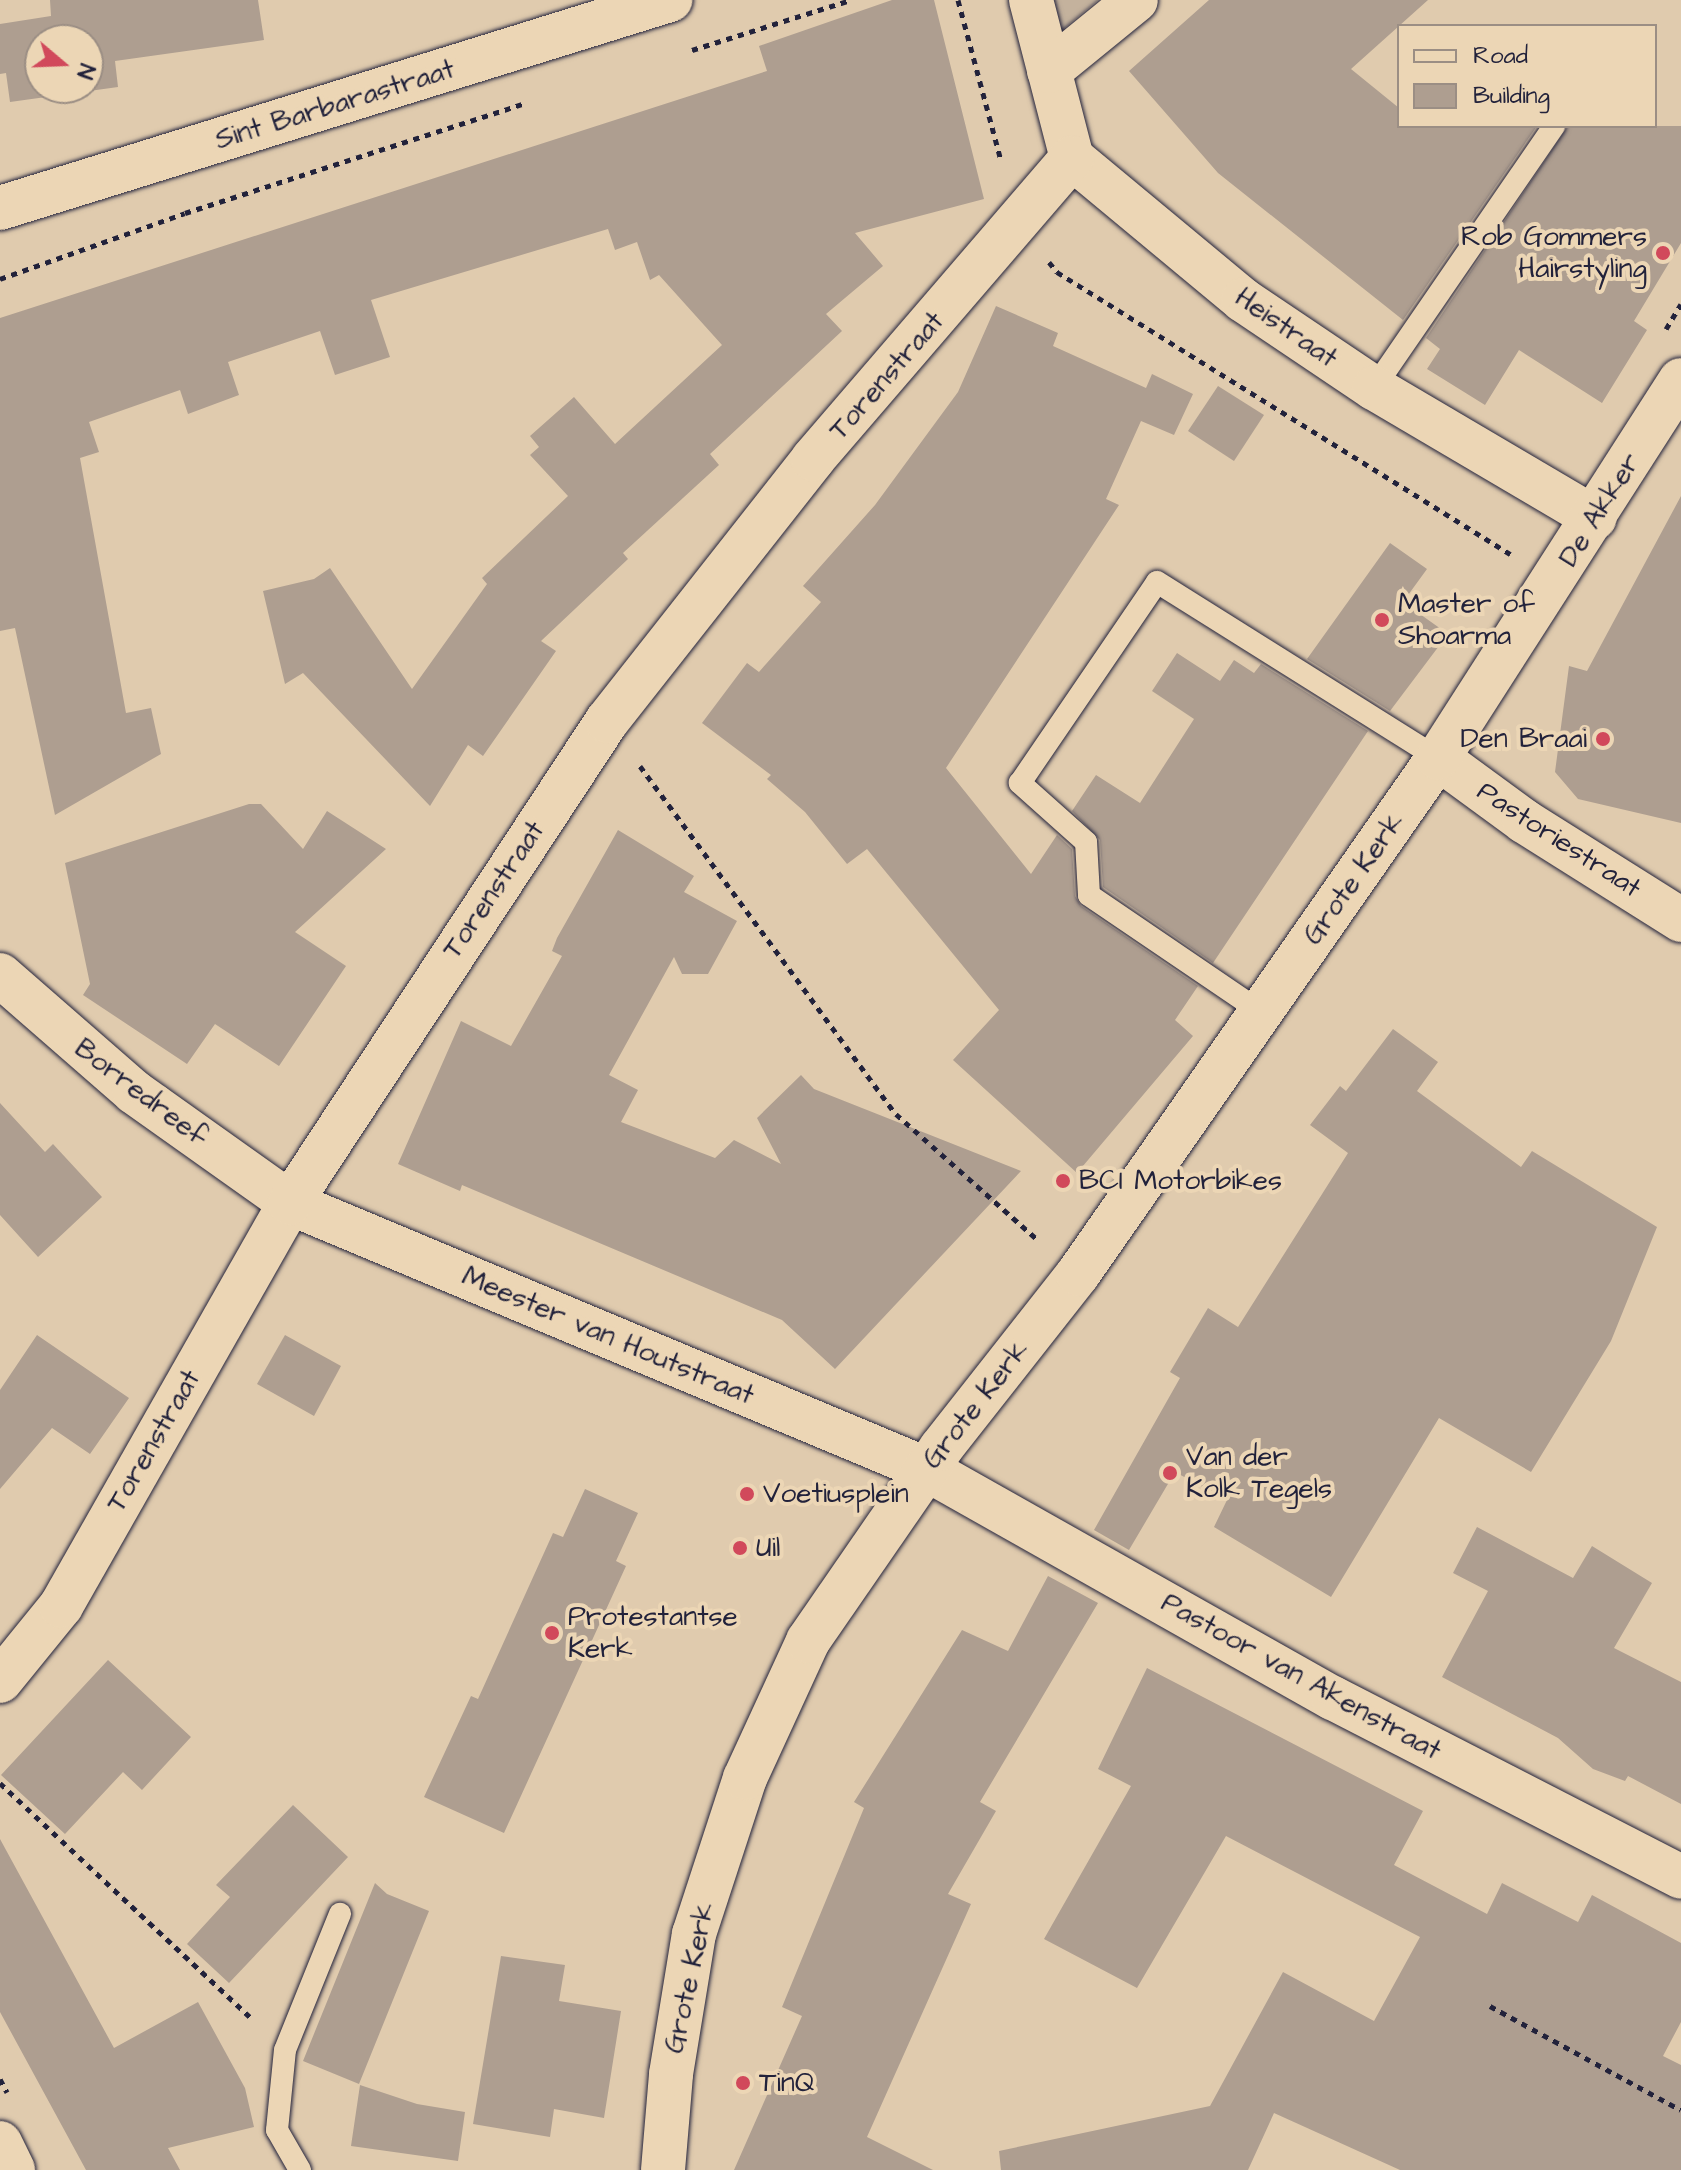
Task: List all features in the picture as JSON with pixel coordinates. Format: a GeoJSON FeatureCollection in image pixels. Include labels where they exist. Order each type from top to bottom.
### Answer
{"type":"FeatureCollection","features":[{"type":"Feature","properties":{"kind":"street","name":"Sint Barbarastraat"},"geometry":{"type":"LineString","coordinates":[[0,208],[670,0]]}},
{"type":"Feature","properties":{"kind":"street"},"geometry":{"type":"LineString","coordinates":[[1031,0],[1072,158]]}},
{"type":"Feature","properties":{"kind":"street"},"geometry":{"type":"LineString","coordinates":[[1049,71],[1136,0]]}},
{"type":"Feature","properties":{"kind":"street","name":"Heistraat"},"geometry":{"type":"LineString","coordinates":[[1072,158],[1243,300],[1374,388],[1595,518]]}},
{"type":"Feature","properties":{"kind":"street","name":"Torenstraat"},"geometry":{"type":"LineString","coordinates":[[0,1681],[61,1606],[290,1203],[607,721],[813,459],[1072,158]]}},
{"type":"Feature","properties":{"kind":"street","name":"De Akker"},"geometry":{"type":"LineString","coordinates":[[1438,758],[1681,380]]}},
{"type":"Feature","properties":{"kind":"street","name":"Pastoriestraat"},"geometry":{"type":"LineString","coordinates":[[1438,758],[1524,821],[1681,920]]}},
{"type":"Feature","properties":{"kind":"street","name":"Grote Kerk"},"geometry":{"type":"LineString","coordinates":[[663,2170],[671,2074],[694,1934],[745,1778],[808,1641],[926,1469],[1078,1274],[1438,758]]}},
{"type":"Feature","properties":{"kind":"street","name":"Borredreef"},"geometry":{"type":"LineString","coordinates":[[0,975],[134,1092],[290,1203]]}},
{"type":"Feature","properties":{"kind":"street","name":"Meester van Houtstraat"},"geometry":{"type":"LineString","coordinates":[[290,1203],[926,1469]]}},
{"type":"Feature","properties":{"kind":"street","name":"Pastoor van Akenstraat"},"geometry":{"type":"LineString","coordinates":[[926,1469],[1333,1698],[1681,1877]]}},
{"type":"Feature","properties":{"kind":"street"},"geometry":{"type":"LineString","coordinates":[[0,2143],[13,2170]]}},
{"type":"Feature","properties":{"kind":"lane"},"geometry":{"type":"LineString","coordinates":[[1374,388],[1553,128]]}},
{"type":"Feature","properties":{"kind":"lane"},"geometry":{"type":"LineString","coordinates":[[1261,1012],[1089,895],[1086,842],[1020,783],[1157,582],[1438,758]]}},
{"type":"Feature","properties":{"kind":"lane"},"geometry":{"type":"LineString","coordinates":[[300,2170],[277,2130],[285,2050],[340,1914]]}},
{"type":"Feature","properties":{"kind":"path"},"geometry":{"type":"LineString","coordinates":[[677,55],[851,0]]}},
{"type":"Feature","properties":{"kind":"path"},"geometry":{"type":"LineString","coordinates":[[0,279],[185,213],[543,98]]}},
{"type":"Feature","properties":{"kind":"path"},"geometry":{"type":"LineString","coordinates":[[607,721],[896,1114],[1078,1274]]}},
{"type":"Feature","properties":{"kind":"path"},"geometry":{"type":"LineString","coordinates":[[0,1783],[285,2050]]}},
{"type":"Feature","properties":{"kind":"path"},"geometry":{"type":"LineString","coordinates":[[1490,2006],[1681,2110]]}},
{"type":"Feature","properties":{"kind":"shaded area"},"geometry":{"type":"Polygon","coordinates":[[[1049,0],[1098,0],[1057,34],[1049,0]]]}},
{"type":"Feature","properties":{"kind":"building"},"geometry":{"type":"Polygon","coordinates":[[[50,0],[258,0],[264,40],[115,61],[118,87],[104,89],[104,24],[24,24],[24,100],[10,102],[6,73],[0,74],[0,24],[51,16],[50,0]]]}},
{"type":"Feature","properties":{"kind":"building"},"geometry":{"type":"Polygon","coordinates":[[[892,0],[934,0],[984,199],[855,233],[883,266],[826,314],[842,331],[710,454],[719,465],[623,553],[628,559],[541,641],[556,651],[483,756],[468,745],[430,806],[303,673],[285,684],[263,591],[314,579],[330,568],[412,689],[487,584],[482,578],[568,496],[530,455],[539,447],[530,436],[574,397],[615,444],[722,345],[659,275],[650,280],[637,242],[615,250],[608,229],[371,300],[390,357],[335,375],[320,331],[228,362],[239,395],[188,414],[180,390],[89,422],[99,452],[80,458],[126,713],[151,708],[161,754],[55,815],[15,628],[0,631],[0,318],[767,71],[759,46],[892,0]]]}},
{"type":"Feature","properties":{"kind":"building"},"geometry":{"type":"Polygon","coordinates":[[[1209,0],[1428,0],[1401,24],[1397,24],[1397,28],[1351,69],[1397,106],[1397,128],[1536,128],[1403,320],[1218,173],[1129,71],[1209,0]]]}},
{"type":"Feature","properties":{"kind":"building"},"geometry":{"type":"Polygon","coordinates":[[[1681,126],[1681,243],[1634,321],[1647,330],[1602,403],[1519,350],[1485,405],[1427,369],[1440,349],[1426,338],[1567,128],[1681,126]]]}},
{"type":"Feature","properties":{"kind":"building"},"geometry":{"type":"Polygon","coordinates":[[[996,306],[1058,333],[1053,346],[1146,388],[1152,374],[1193,394],[1174,435],[1141,421],[1106,499],[1119,505],[946,768],[1031,874],[1057,835],[1072,849],[1075,896],[1081,906],[1198,986],[1175,1020],[1193,1036],[1077,1173],[953,1060],[999,1010],[867,849],[847,864],[805,812],[767,779],[771,775],[702,723],[747,663],[759,672],[821,602],[803,586],[875,505],[958,392],[996,306]]]}},
{"type":"Feature","properties":{"kind":"building"},"geometry":{"type":"Polygon","coordinates":[[[1218,386],[1264,415],[1234,461],[1188,431],[1218,386]]]}},
{"type":"Feature","properties":{"kind":"building"},"geometry":{"type":"Polygon","coordinates":[[[1681,496],[1681,823],[1578,799],[1555,772],[1569,666],[1587,671],[1681,496]]]}},
{"type":"Feature","properties":{"kind":"building","name":"Master of Shoarma"},"geometry":{"type":"Polygon","coordinates":[[[1390,543],[1427,569],[1403,602],[1448,634],[1390,711],[1307,659],[1390,543]]]}},
{"type":"Feature","properties":{"kind":"building"},"geometry":{"type":"Polygon","coordinates":[[[1177,653],[1220,681],[1234,660],[1254,673],[1261,664],[1368,731],[1213,963],[1103,887],[1100,840],[1072,811],[1096,775],[1140,803],[1194,719],[1152,691],[1177,653]]]}},
{"type":"Feature","properties":{"kind":"building"},"geometry":{"type":"Polygon","coordinates":[[[249,804],[261,804],[303,849],[327,811],[386,849],[295,932],[346,966],[279,1066],[215,1024],[187,1064],[83,995],[90,984],[65,863],[249,804]]]}},
{"type":"Feature","properties":{"kind":"building"},"geometry":{"type":"Polygon","coordinates":[[[618,830],[694,876],[684,892],[737,921],[708,974],[682,974],[674,957],[609,1075],[638,1090],[621,1122],[715,1158],[734,1140],[781,1164],[757,1118],[801,1075],[814,1089],[1021,1171],[835,1369],[782,1320],[462,1185],[460,1191],[398,1164],[461,1021],[511,1046],[562,956],[552,951],[557,938],[618,830]]]}},
{"type":"Feature","properties":{"kind":"building"},"geometry":{"type":"Polygon","coordinates":[[[1393,1029],[1438,1062],[1417,1091],[1521,1167],[1532,1151],[1657,1227],[1611,1341],[1531,1472],[1439,1418],[1331,1597],[1214,1527],[1227,1500],[1175,1472],[1129,1550],[1094,1530],[1180,1378],[1170,1372],[1208,1308],[1238,1327],[1348,1153],[1310,1125],[1340,1086],[1346,1091],[1393,1029]]]}},
{"type":"Feature","properties":{"kind":"building"},"geometry":{"type":"Polygon","coordinates":[[[0,1103],[45,1152],[53,1144],[102,1197],[38,1257],[0,1215],[0,1103]]]}},
{"type":"Feature","properties":{"kind":"building"},"geometry":{"type":"Polygon","coordinates":[[[37,1335],[129,1398],[90,1454],[52,1428],[0,1489],[0,1390],[37,1335]]]}},
{"type":"Feature","properties":{"kind":"building"},"geometry":{"type":"Polygon","coordinates":[[[285,1335],[341,1366],[314,1416],[257,1384],[285,1335]]]}},
{"type":"Feature","properties":{"kind":"building"},"geometry":{"type":"Polygon","coordinates":[[[585,1489],[638,1513],[616,1561],[626,1566],[504,1833],[424,1797],[471,1696],[478,1699],[553,1533],[563,1537],[585,1489]]]}},
{"type":"Feature","properties":{"kind":"building"},"geometry":{"type":"Polygon","coordinates":[[[1477,1527],[1573,1578],[1592,1546],[1652,1583],[1614,1648],[1681,1682],[1681,1804],[1628,1776],[1625,1781],[1593,1769],[1558,1738],[1442,1677],[1488,1591],[1453,1573],[1477,1527]]]}},
{"type":"Feature","properties":{"kind":"building"},"geometry":{"type":"Polygon","coordinates":[[[1048,1576],[1098,1603],[980,1802],[996,1811],[948,1894],[971,1904],[867,2137],[933,2170],[734,2170],[802,2016],[782,2007],[864,1808],[854,1802],[962,1630],[1008,1651],[1048,1576]]]}},
{"type":"Feature","properties":{"kind":"building"},"geometry":{"type":"Polygon","coordinates":[[[108,1660],[191,1737],[142,1790],[123,1772],[65,1834],[1,1775],[108,1660]]]}},
{"type":"Feature","properties":{"kind":"building"},"geometry":{"type":"Polygon","coordinates":[[[1147,1668],[1423,1811],[1394,1865],[1487,1914],[1502,1883],[1578,1922],[1592,1895],[1681,1943],[1681,2022],[1663,2056],[1681,2065],[1681,2170],[1400,2170],[1274,2113],[1248,2170],[1001,2170],[999,2151],[1210,2106],[1283,1972],[1374,2021],[1420,1937],[1226,1836],[1137,1988],[1044,1939],[1131,1786],[1098,1769],[1147,1668]]]}},
{"type":"Feature","properties":{"kind":"building"},"geometry":{"type":"Polygon","coordinates":[[[293,1805],[348,1857],[229,1983],[187,1944],[230,1897],[216,1885],[293,1805]]]}},
{"type":"Feature","properties":{"kind":"building"},"geometry":{"type":"Polygon","coordinates":[[[0,1839],[114,2048],[198,2002],[245,2088],[254,2127],[168,2148],[180,2170],[86,2170],[0,2012],[0,1839]]]}},
{"type":"Feature","properties":{"kind":"building"},"geometry":{"type":"Polygon","coordinates":[[[375,1883],[387,1894],[429,1911],[359,2084],[303,2061],[375,1883]]]}},
{"type":"Feature","properties":{"kind":"building"},"geometry":{"type":"Polygon","coordinates":[[[501,1956],[565,1965],[559,2001],[621,2011],[604,2118],[554,2109],[550,2137],[473,2124],[501,1956]]]}},
{"type":"Feature","properties":{"kind":"building"},"geometry":{"type":"Polygon","coordinates":[[[360,2085],[417,2104],[465,2112],[458,2161],[351,2146],[360,2085]]]}},
{"type":"Feature","properties":{"kind":"place","name":"Rob Gommers Hairstyling"},"geometry":{"type":"Point","coordinates":[1663,253]}},
{"type":"Feature","properties":{"kind":"place","name":"Master of Shoarma"},"geometry":{"type":"Point","coordinates":[1382,620]}},
{"type":"Feature","properties":{"kind":"place","name":"Den Braai"},"geometry":{"type":"Point","coordinates":[1603,739]}},
{"type":"Feature","properties":{"kind":"place","name":"BCI Motorbikes"},"geometry":{"type":"Point","coordinates":[1063,1181]}},
{"type":"Feature","properties":{"kind":"place","name":"Van der Kolk Tegels"},"geometry":{"type":"Point","coordinates":[1170,1473]}},
{"type":"Feature","properties":{"kind":"place","name":"Voetiusplein"},"geometry":{"type":"Point","coordinates":[747,1494]}},
{"type":"Feature","properties":{"kind":"place","name":"Uil"},"geometry":{"type":"Point","coordinates":[740,1548]}},
{"type":"Feature","properties":{"kind":"place","name":"Protestantse Kerk"},"geometry":{"type":"Point","coordinates":[552,1633]}},
{"type":"Feature","properties":{"kind":"place","name":"TinQ"},"geometry":{"type":"Point","coordinates":[743,2083]}}]}
